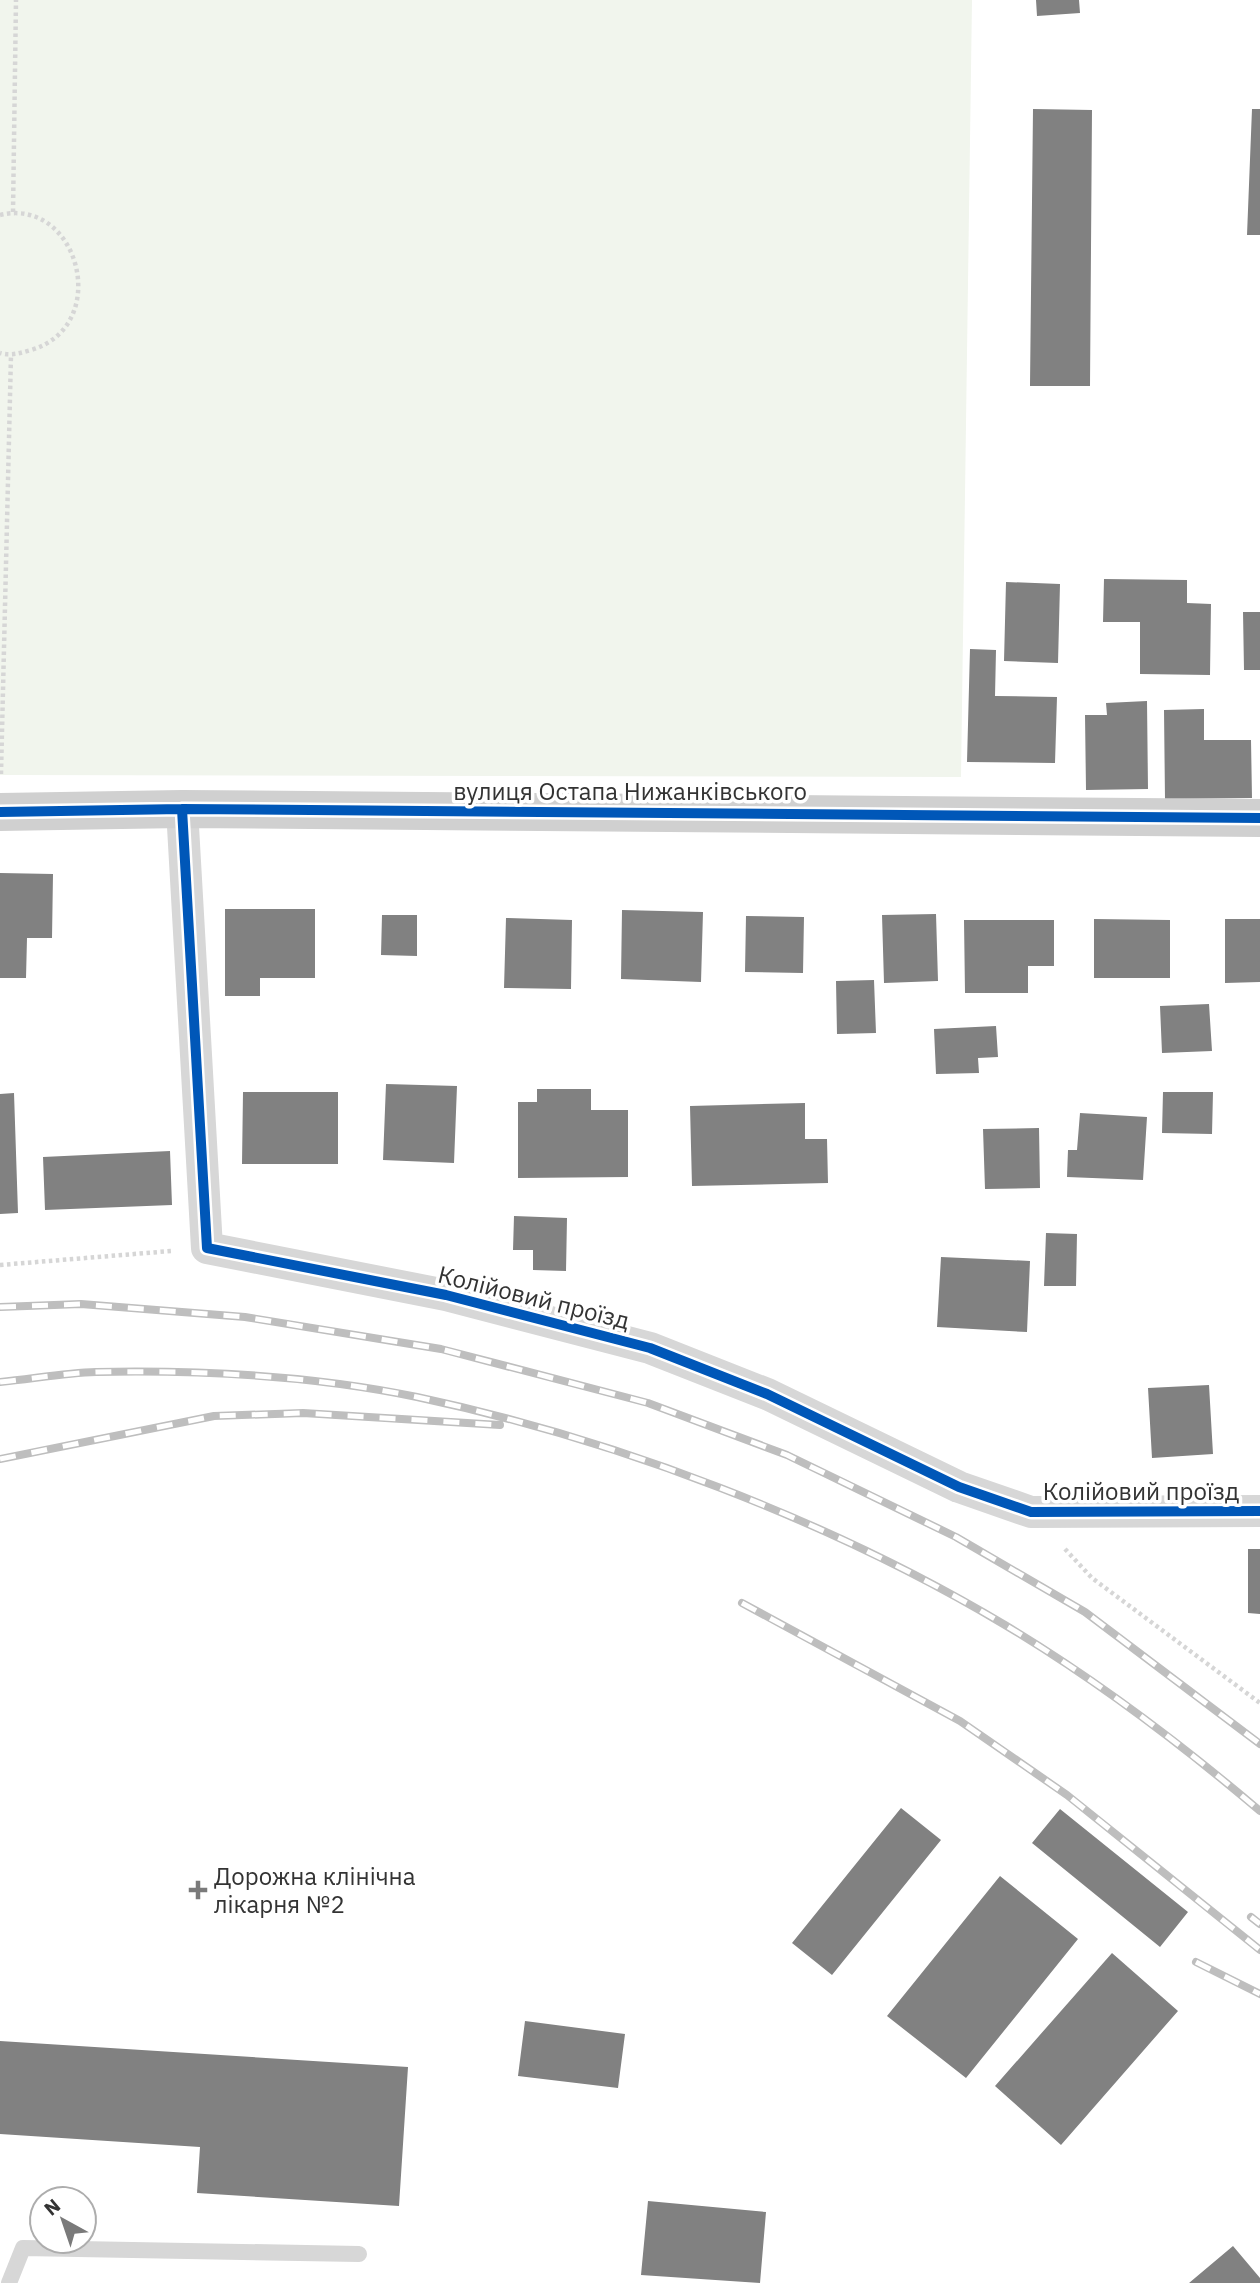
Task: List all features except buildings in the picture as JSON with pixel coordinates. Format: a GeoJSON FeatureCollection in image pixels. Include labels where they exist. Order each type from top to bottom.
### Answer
{"type":"FeatureCollection","features":[{"type":"Feature","properties":{"kind":"street","name":"вулиця Остапа Нижанківського"},"geometry":{"type":"LineString","coordinates":[[0,812],[182,809],[1260,818]]}},
{"type":"Feature","properties":{"kind":"street"},"geometry":{"type":"LineString","coordinates":[[182,809],[207,1248]]}},
{"type":"Feature","properties":{"kind":"street","name":"Колійовий проїзд"},"geometry":{"type":"LineString","coordinates":[[207,1248],[446,1295],[650,1348],[767,1394],[959,1487],[1031,1512],[1260,1511]]}},
{"type":"Feature","properties":{"kind":"lane"},"geometry":{"type":"LineString","coordinates":[[9,2283],[23,2248],[359,2253]]}},
{"type":"Feature","properties":{"kind":"path"},"geometry":{"type":"LineString","coordinates":[[13,212],[16,0]]}},
{"type":"Feature","properties":{"kind":"path"},"geometry":{"type":"LineString","coordinates":[[0,215],[13,212],[47,223],[73,250],[81,284],[72,320],[46,345],[10,355],[0,353]]}},
{"type":"Feature","properties":{"kind":"path"},"geometry":{"type":"LineString","coordinates":[[1,775],[10,355]]}},
{"type":"Feature","properties":{"kind":"path"},"geometry":{"type":"LineString","coordinates":[[0,1265],[207,1248]]}},
{"type":"Feature","properties":{"kind":"path"},"geometry":{"type":"LineString","coordinates":[[1031,1512],[1092,1578],[1260,1703]]}},
{"type":"Feature","properties":{"kind":"shaded area"},"geometry":{"type":"Polygon","coordinates":[[[0,0],[972,0],[961,777],[0,775],[0,0]]]}},
{"type":"Feature","properties":{"kind":"railway"},"geometry":{"type":"LineString","coordinates":[[0,1307],[81,1304],[245,1317],[441,1349],[648,1403],[787,1455],[956,1537],[1085,1612],[1260,1744]]}},
{"type":"Feature","properties":{"kind":"railway"},"geometry":{"type":"LineString","coordinates":[[0,1382],[84,1373],[136,1372],[217,1373],[298,1379],[417,1397],[568,1436],[644,1460],[795,1518],[868,1551],[1005,1625],[1072,1667],[1136,1713],[1260,1811]]}},
{"type":"Feature","properties":{"kind":"railway"},"geometry":{"type":"LineString","coordinates":[[0,1459],[214,1416],[303,1413],[500,1425]]}},
{"type":"Feature","properties":{"kind":"railway"},"geometry":{"type":"LineString","coordinates":[[742,1603],[960,1721],[1067,1795],[1260,1950]]}},
{"type":"Feature","properties":{"kind":"railway"},"geometry":{"type":"LineString","coordinates":[[1251,1917],[1260,1924]]}},
{"type":"Feature","properties":{"kind":"railway"},"geometry":{"type":"LineString","coordinates":[[1196,1962],[1260,1994]]}},
{"type":"Feature","properties":{"kind":"cycle path"},"geometry":{"type":"LineString","coordinates":[[182,809],[207,1248],[446,1295],[650,1348],[767,1394],[959,1487],[1031,1512],[1260,1511]]}},
{"type":"Feature","properties":{"kind":"cycle path"},"geometry":{"type":"LineString","coordinates":[[0,812],[182,809],[1260,818]]}},
{"type":"Feature","properties":{"kind":"place","name":"Дорожна клінічна лікарня №2"},"geometry":{"type":"Point","coordinates":[198,1890]}}]}
